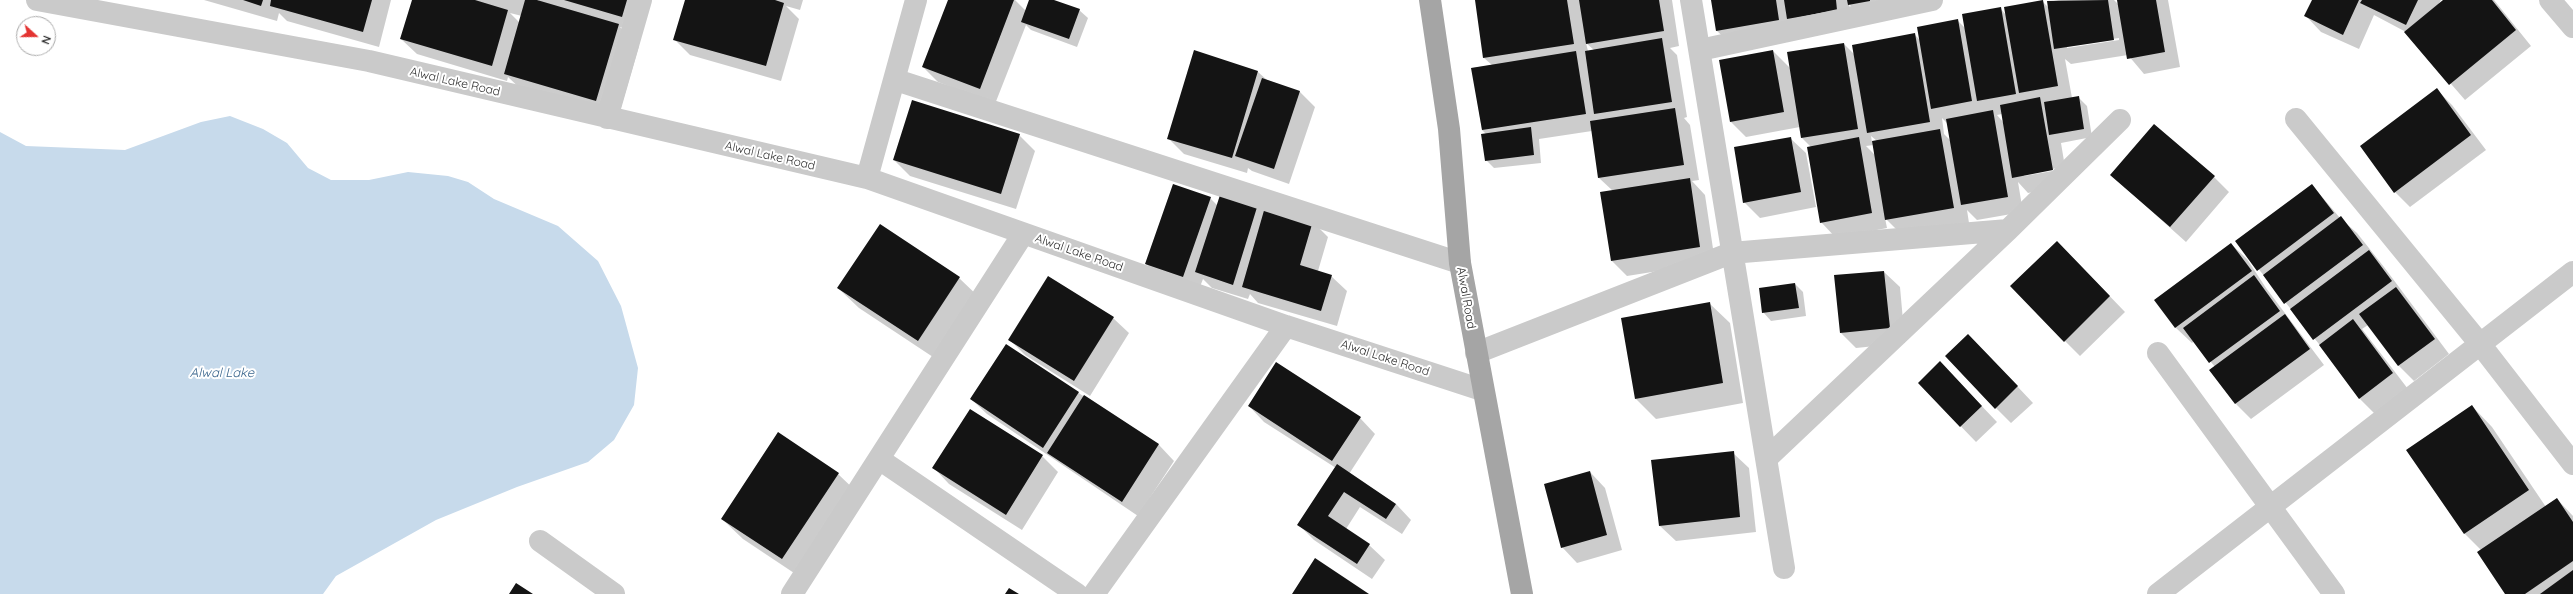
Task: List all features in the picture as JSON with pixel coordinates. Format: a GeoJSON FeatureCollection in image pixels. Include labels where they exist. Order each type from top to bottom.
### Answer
{"type":"FeatureCollection","features":[{"type":"Feature","properties":{"kind":"main road","name":"Alwal Road"},"geometry":{"type":"LineString","coordinates":[[1430,0],[1449,129],[1460,263],[1482,390],[1522,594]]}},
{"type":"Feature","properties":{"kind":"street","name":"Alwal Lake Road"},"geometry":{"type":"LineString","coordinates":[[37,0],[369,61],[867,178],[1286,326],[1482,390]]}},
{"type":"Feature","properties":{"kind":"street"},"geometry":{"type":"LineString","coordinates":[[607,118],[641,0]]}},
{"type":"Feature","properties":{"kind":"street"},"geometry":{"type":"LineString","coordinates":[[867,178],[896,80],[916,0]]}},
{"type":"Feature","properties":{"kind":"street"},"geometry":{"type":"LineString","coordinates":[[1691,0],[1731,253],[1784,568]]}},
{"type":"Feature","properties":{"kind":"street"},"geometry":{"type":"LineString","coordinates":[[1700,50],[1932,0]]}},
{"type":"Feature","properties":{"kind":"street"},"geometry":{"type":"LineString","coordinates":[[2550,0],[2573,28]]}},
{"type":"Feature","properties":{"kind":"street"},"geometry":{"type":"LineString","coordinates":[[896,80],[1460,263]]}},
{"type":"Feature","properties":{"kind":"street"},"geometry":{"type":"LineString","coordinates":[[1766,459],[2008,230],[2120,120]]}},
{"type":"Feature","properties":{"kind":"street"},"geometry":{"type":"LineString","coordinates":[[2296,120],[2480,344],[2573,464]]}},
{"type":"Feature","properties":{"kind":"street"},"geometry":{"type":"LineString","coordinates":[[1476,353],[1731,253],[2008,230]]}},
{"type":"Feature","properties":{"kind":"street"},"geometry":{"type":"LineString","coordinates":[[792,594],[1023,234]]}},
{"type":"Feature","properties":{"kind":"street"},"geometry":{"type":"LineString","coordinates":[[2158,594],[2573,272]]}},
{"type":"Feature","properties":{"kind":"street"},"geometry":{"type":"LineString","coordinates":[[1094,594],[1286,326]]}},
{"type":"Feature","properties":{"kind":"street"},"geometry":{"type":"LineString","coordinates":[[2158,353],[2334,594]]}},
{"type":"Feature","properties":{"kind":"street"},"geometry":{"type":"LineString","coordinates":[[879,459],[1077,594]]}},
{"type":"Feature","properties":{"kind":"street"},"geometry":{"type":"LineString","coordinates":[[540,541],[614,594]]}},
{"type":"Feature","properties":{"kind":"water","name":"Alwal Lake"},"geometry":{"type":"Polygon","coordinates":[[[230,116],[263,129],[287,143],[308,168],[331,180],[369,180],[408,172],[448,176],[468,182],[494,199],[558,226],[598,261],[621,306],[638,368],[634,405],[614,440],[588,462],[517,487],[436,520],[336,576],[323,594],[0,594],[0,132],[26,146],[125,150],[201,122],[230,116]]]}},
{"type":"Feature","properties":{"kind":"building"},"geometry":{"type":"Polygon","coordinates":[[[243,0],[263,0],[261,6],[243,0]]]}},
{"type":"Feature","properties":{"kind":"building"},"geometry":{"type":"Polygon","coordinates":[[[271,0],[372,0],[363,32],[270,6],[271,0]]]}},
{"type":"Feature","properties":{"kind":"building"},"geometry":{"type":"Polygon","coordinates":[[[412,0],[475,0],[508,10],[492,66],[400,39],[412,0]]]}},
{"type":"Feature","properties":{"kind":"building"},"geometry":{"type":"Polygon","coordinates":[[[525,0],[537,0],[619,24],[596,101],[504,74],[525,0]]]}},
{"type":"Feature","properties":{"kind":"building"},"geometry":{"type":"Polygon","coordinates":[[[564,0],[627,0],[622,17],[564,0]]]}},
{"type":"Feature","properties":{"kind":"building"},"geometry":{"type":"Polygon","coordinates":[[[685,0],[775,0],[784,3],[766,66],[673,40],[685,0]]]}},
{"type":"Feature","properties":{"kind":"building"},"geometry":{"type":"Polygon","coordinates":[[[948,0],[1014,0],[980,89],[922,67],[948,0]]]}},
{"type":"Feature","properties":{"kind":"building"},"geometry":{"type":"Polygon","coordinates":[[[1029,0],[1054,0],[1080,9],[1069,39],[1021,22],[1029,0]]]}},
{"type":"Feature","properties":{"kind":"building"},"geometry":{"type":"Polygon","coordinates":[[[1475,0],[1567,0],[1574,44],[1483,58],[1475,0]]]}},
{"type":"Feature","properties":{"kind":"building"},"geometry":{"type":"Polygon","coordinates":[[[1579,0],[1659,0],[1664,31],[1586,44],[1579,0]]]}},
{"type":"Feature","properties":{"kind":"building"},"geometry":{"type":"Polygon","coordinates":[[[1711,0],[1776,0],[1779,20],[1716,31],[1711,0]]]}},
{"type":"Feature","properties":{"kind":"building"},"geometry":{"type":"Polygon","coordinates":[[[1784,0],[1836,0],[1837,10],[1787,19],[1784,0]]]}},
{"type":"Feature","properties":{"kind":"building"},"geometry":{"type":"Polygon","coordinates":[[[1847,0],[1870,0],[1870,1],[1848,5],[1847,0]]]}},
{"type":"Feature","properties":{"kind":"building"},"geometry":{"type":"Polygon","coordinates":[[[2043,0],[2058,86],[2019,93],[2004,7],[2043,0]]]}},
{"type":"Feature","properties":{"kind":"building"},"geometry":{"type":"Polygon","coordinates":[[[2108,0],[2114,40],[2054,49],[2047,1],[2108,0]]]}},
{"type":"Feature","properties":{"kind":"building"},"geometry":{"type":"Polygon","coordinates":[[[2117,0],[2156,0],[2165,52],[2127,59],[2117,0]]]}},
{"type":"Feature","properties":{"kind":"building"},"geometry":{"type":"Polygon","coordinates":[[[2312,0],[2359,0],[2343,35],[2304,16],[2312,0]]]}},
{"type":"Feature","properties":{"kind":"building"},"geometry":{"type":"Polygon","coordinates":[[[2362,0],[2418,0],[2406,25],[2360,3],[2362,0]]]}},
{"type":"Feature","properties":{"kind":"building"},"geometry":{"type":"Polygon","coordinates":[[[2443,0],[2492,0],[2516,30],[2449,85],[2404,32],[2443,0]]]}},
{"type":"Feature","properties":{"kind":"building"},"geometry":{"type":"Polygon","coordinates":[[[2001,7],[2016,94],[1977,101],[1962,14],[2001,7]]]}},
{"type":"Feature","properties":{"kind":"building"},"geometry":{"type":"Polygon","coordinates":[[[1958,19],[1972,101],[1931,109],[1917,27],[1958,19]]]}},
{"type":"Feature","properties":{"kind":"building"},"geometry":{"type":"Polygon","coordinates":[[[1915,33],[1930,122],[1867,133],[1852,45],[1915,33]]]}},
{"type":"Feature","properties":{"kind":"building"},"geometry":{"type":"Polygon","coordinates":[[[1662,38],[1672,102],[1594,114],[1585,51],[1662,38]]]}},
{"type":"Feature","properties":{"kind":"building"},"geometry":{"type":"Polygon","coordinates":[[[1844,43],[1858,129],[1801,138],[1787,52],[1844,43]]]}},
{"type":"Feature","properties":{"kind":"building"},"geometry":{"type":"Polygon","coordinates":[[[1194,50],[1258,71],[1232,158],[1167,139],[1194,50]]]}},
{"type":"Feature","properties":{"kind":"building"},"geometry":{"type":"Polygon","coordinates":[[[1773,50],[1784,112],[1730,122],[1719,60],[1773,50]]]}},
{"type":"Feature","properties":{"kind":"building"},"geometry":{"type":"Polygon","coordinates":[[[1576,51],[1586,114],[1482,130],[1471,68],[1576,51]]]}},
{"type":"Feature","properties":{"kind":"building"},"geometry":{"type":"Polygon","coordinates":[[[1262,78],[1300,91],[1274,169],[1235,156],[1262,78]]]}},
{"type":"Feature","properties":{"kind":"building"},"geometry":{"type":"Polygon","coordinates":[[[2437,88],[2471,135],[2394,193],[2360,146],[2437,88]]]}},
{"type":"Feature","properties":{"kind":"building"},"geometry":{"type":"Polygon","coordinates":[[[2079,96],[2084,129],[2049,135],[2044,102],[2079,96]]]}},
{"type":"Feature","properties":{"kind":"building"},"geometry":{"type":"Polygon","coordinates":[[[2040,97],[2053,170],[2012,178],[2000,105],[2040,97]]]}},
{"type":"Feature","properties":{"kind":"building"},"geometry":{"type":"Polygon","coordinates":[[[912,100],[1020,134],[1001,194],[893,160],[912,100]]]}},
{"type":"Feature","properties":{"kind":"building"},"geometry":{"type":"Polygon","coordinates":[[[1675,108],[1684,165],[1598,178],[1590,121],[1675,108]]]}},
{"type":"Feature","properties":{"kind":"building"},"geometry":{"type":"Polygon","coordinates":[[[1993,110],[2008,197],[1961,205],[1946,119],[1993,110]]]}},
{"type":"Feature","properties":{"kind":"building"},"geometry":{"type":"Polygon","coordinates":[[[2154,124],[2215,176],[2170,227],[2110,175],[2154,124]]]}},
{"type":"Feature","properties":{"kind":"building"},"geometry":{"type":"Polygon","coordinates":[[[1531,127],[1534,155],[1485,161],[1481,134],[1531,127]]]}},
{"type":"Feature","properties":{"kind":"building"},"geometry":{"type":"Polygon","coordinates":[[[1940,129],[1954,208],[1885,220],[1872,141],[1940,129]]]}},
{"type":"Feature","properties":{"kind":"building"},"geometry":{"type":"Polygon","coordinates":[[[1791,137],[1801,192],[1743,203],[1734,147],[1791,137]]]}},
{"type":"Feature","properties":{"kind":"building"},"geometry":{"type":"Polygon","coordinates":[[[1859,137],[1872,213],[1820,223],[1807,147],[1859,137]]]}},
{"type":"Feature","properties":{"kind":"building"},"geometry":{"type":"Polygon","coordinates":[[[1690,178],[1700,247],[1611,261],[1600,192],[1690,178]]]}},
{"type":"Feature","properties":{"kind":"building"},"geometry":{"type":"Polygon","coordinates":[[[1173,184],[1211,197],[1183,277],[1145,264],[1173,184]]]}},
{"type":"Feature","properties":{"kind":"building"},"geometry":{"type":"Polygon","coordinates":[[[2312,184],[2334,213],[2257,271],[2235,241],[2312,184]]]}},
{"type":"Feature","properties":{"kind":"building"},"geometry":{"type":"Polygon","coordinates":[[[1221,192],[1258,204],[1233,285],[1195,272],[1221,192]]]}},
{"type":"Feature","properties":{"kind":"building"},"geometry":{"type":"Polygon","coordinates":[[[1265,207],[1313,221],[1300,265],[1332,275],[1321,311],[1242,287],[1265,207]]]}},
{"type":"Feature","properties":{"kind":"building"},"geometry":{"type":"Polygon","coordinates":[[[2341,216],[2363,245],[2284,304],[2263,275],[2341,216]]]}},
{"type":"Feature","properties":{"kind":"building"},"geometry":{"type":"Polygon","coordinates":[[[880,224],[960,277],[918,341],[837,288],[880,224]]]}},
{"type":"Feature","properties":{"kind":"building"},"geometry":{"type":"Polygon","coordinates":[[[2057,241],[2110,296],[2064,342],[2010,286],[2057,241]]]}},
{"type":"Feature","properties":{"kind":"building"},"geometry":{"type":"Polygon","coordinates":[[[2231,243],[2252,271],[2175,328],[2154,300],[2231,243]]]}},
{"type":"Feature","properties":{"kind":"building"},"geometry":{"type":"Polygon","coordinates":[[[2369,250],[2392,281],[2313,340],[2290,309],[2369,250]]]}},
{"type":"Feature","properties":{"kind":"building"},"geometry":{"type":"Polygon","coordinates":[[[1884,271],[1890,328],[1840,333],[1834,275],[1884,271]]]}},
{"type":"Feature","properties":{"kind":"building"},"geometry":{"type":"Polygon","coordinates":[[[2254,275],[2280,311],[2209,363],[2183,328],[2254,275]]]}},
{"type":"Feature","properties":{"kind":"building"},"geometry":{"type":"Polygon","coordinates":[[[1048,276],[1114,317],[1074,381],[1008,340],[1048,276]]]}},
{"type":"Feature","properties":{"kind":"building"},"geometry":{"type":"Polygon","coordinates":[[[1795,283],[1799,308],[1762,313],[1759,288],[1795,283]]]}},
{"type":"Feature","properties":{"kind":"building"},"geometry":{"type":"Polygon","coordinates":[[[2396,287],[2435,339],[2398,366],[2359,314],[2396,287]]]}},
{"type":"Feature","properties":{"kind":"building"},"geometry":{"type":"Polygon","coordinates":[[[1710,302],[1723,383],[1635,399],[1621,318],[1710,302]]]}},
{"type":"Feature","properties":{"kind":"building"},"geometry":{"type":"Polygon","coordinates":[[[2285,314],[2310,349],[2235,404],[2209,370],[2285,314]]]}},
{"type":"Feature","properties":{"kind":"building"},"geometry":{"type":"Polygon","coordinates":[[[2353,319],[2393,373],[2359,399],[2319,345],[2353,319]]]}},
{"type":"Feature","properties":{"kind":"building"},"geometry":{"type":"Polygon","coordinates":[[[1968,334],[2018,386],[1995,409],[1945,356],[1968,334]]]}},
{"type":"Feature","properties":{"kind":"building"},"geometry":{"type":"Polygon","coordinates":[[[1006,344],[1079,392],[1043,448],[970,399],[1006,344]]]}},
{"type":"Feature","properties":{"kind":"building"},"geometry":{"type":"Polygon","coordinates":[[[1940,361],[1982,406],[1960,427],[1918,383],[1940,361]]]}},
{"type":"Feature","properties":{"kind":"building"},"geometry":{"type":"Polygon","coordinates":[[[1276,362],[1361,417],[1332,461],[1248,406],[1276,362]]]}},
{"type":"Feature","properties":{"kind":"building"},"geometry":{"type":"Polygon","coordinates":[[[1084,395],[1159,444],[1122,502],[1047,453],[1084,395]]]}},
{"type":"Feature","properties":{"kind":"building"},"geometry":{"type":"Polygon","coordinates":[[[2472,405],[2529,490],[2464,534],[2406,450],[2472,405]]]}},
{"type":"Feature","properties":{"kind":"building"},"geometry":{"type":"Polygon","coordinates":[[[970,409],[1043,455],[1006,515],[932,468],[970,409]]]}},
{"type":"Feature","properties":{"kind":"building"},"geometry":{"type":"Polygon","coordinates":[[[778,432],[839,473],[782,559],[721,519],[778,432]]]}},
{"type":"Feature","properties":{"kind":"building"},"geometry":{"type":"Polygon","coordinates":[[[1734,451],[1740,517],[1659,526],[1651,460],[1734,451]]]}},
{"type":"Feature","properties":{"kind":"building"},"geometry":{"type":"Polygon","coordinates":[[[1337,464],[1396,504],[1386,519],[1344,492],[1328,516],[1370,544],[1357,564],[1297,525],[1337,464]]]}},
{"type":"Feature","properties":{"kind":"building"},"geometry":{"type":"Polygon","coordinates":[[[1590,471],[1607,535],[1561,548],[1544,484],[1590,471]]]}},
{"type":"Feature","properties":{"kind":"building"},"geometry":{"type":"Polygon","coordinates":[[[2557,498],[2573,522],[2573,561],[2525,594],[2505,594],[2477,552],[2557,498]]]}},
{"type":"Feature","properties":{"kind":"building"},"geometry":{"type":"Polygon","coordinates":[[[1315,558],[1369,594],[1292,594],[1315,558]]]}},
{"type":"Feature","properties":{"kind":"building"},"geometry":{"type":"Polygon","coordinates":[[[2573,570],[2573,594],[2540,594],[2573,570]]]}},
{"type":"Feature","properties":{"kind":"building"},"geometry":{"type":"Polygon","coordinates":[[[516,583],[533,594],[509,594],[516,583]]]}},
{"type":"Feature","properties":{"kind":"building"},"geometry":{"type":"Polygon","coordinates":[[[1009,588],[1019,594],[1005,594],[1009,588]]]}}]}
